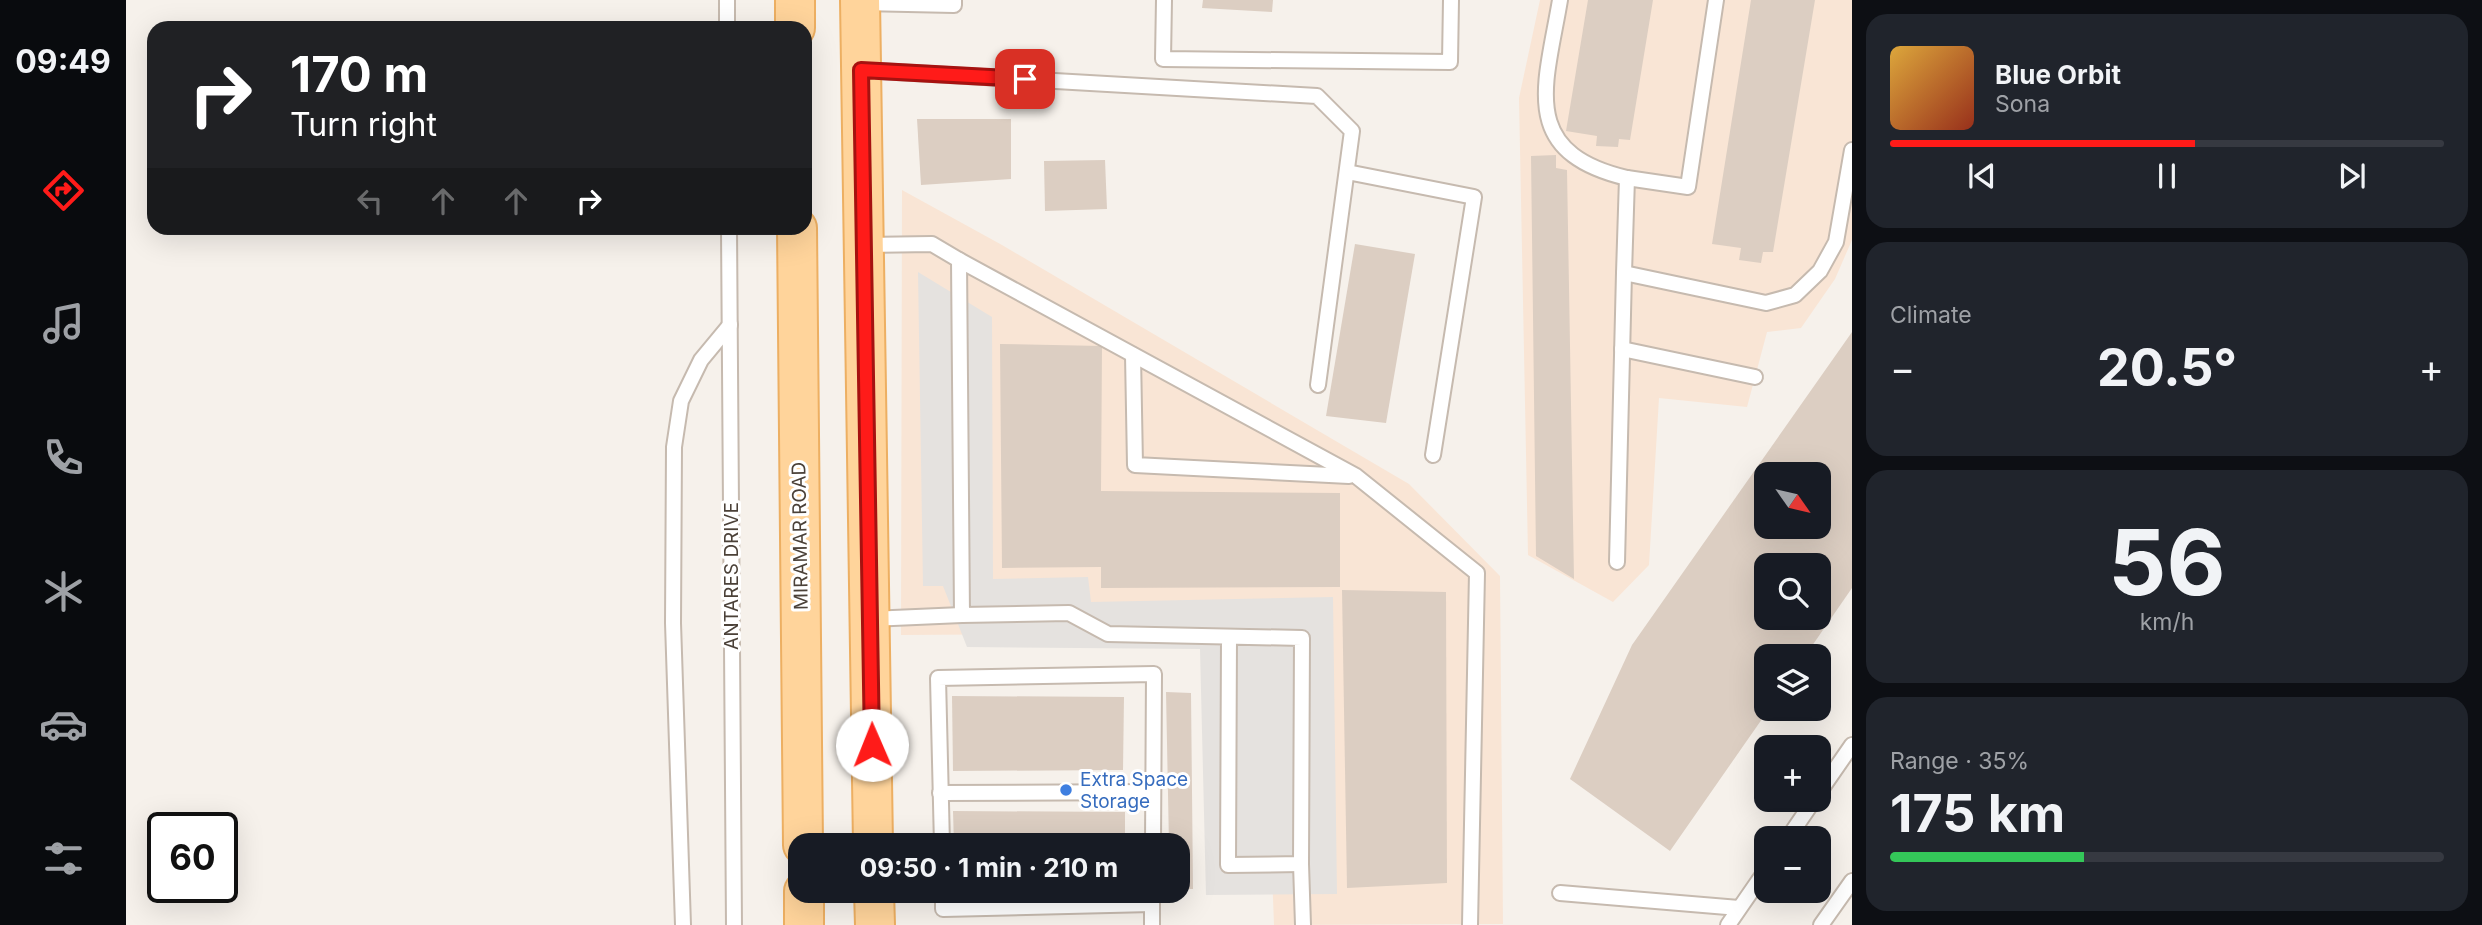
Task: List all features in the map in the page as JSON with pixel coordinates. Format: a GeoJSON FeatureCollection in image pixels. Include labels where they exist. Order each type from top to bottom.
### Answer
{"type":"FeatureCollection","features":[{"type":"Feature","properties":{"kind":"main road"},"geometry":{"type":"LineString","coordinates":[[795,0],[795,21]]}},
{"type":"Feature","properties":{"kind":"main road"},"geometry":{"type":"LineString","coordinates":[[860,2],[873,833]]}},
{"type":"Feature","properties":{"kind":"main road","name":"MIRAMAR ROAD"},"geometry":{"type":"LineString","coordinates":[[797,235],[803,833]]}},
{"type":"Feature","properties":{"kind":"main road"},"geometry":{"type":"LineString","coordinates":[[804,903],[804,925]]}},
{"type":"Feature","properties":{"kind":"main road"},"geometry":{"type":"LineString","coordinates":[[874,903],[875,925]]}},
{"type":"Feature","properties":{"kind":"lane"},"geometry":{"type":"LineString","coordinates":[[727,0],[727,21]]}},
{"type":"Feature","properties":{"kind":"lane"},"geometry":{"type":"LineString","coordinates":[[860,2],[954,5],[954,0]]}},
{"type":"Feature","properties":{"kind":"lane"},"geometry":{"type":"LineString","coordinates":[[1164,0],[1163,59],[1450,62],[1451,0]]}},
{"type":"Feature","properties":{"kind":"lane"},"geometry":{"type":"LineString","coordinates":[[1560,0],[1544,100],[1549,128],[1566,148],[1597,170],[1627,178],[1688,187],[1716,0]]}},
{"type":"Feature","properties":{"kind":"lane"},"geometry":{"type":"LineString","coordinates":[[861,70],[1317,96],[1352,131],[1318,385]]}},
{"type":"Feature","properties":{"kind":"lane"},"geometry":{"type":"LineString","coordinates":[[1624,273],[1766,303],[1796,295],[1820,271],[1836,242],[1852,150]]}},
{"type":"Feature","properties":{"kind":"lane"},"geometry":{"type":"LineString","coordinates":[[1347,172],[1474,197],[1433,455]]}},
{"type":"Feature","properties":{"kind":"lane"},"geometry":{"type":"LineString","coordinates":[[1617,562],[1627,178]]}},
{"type":"Feature","properties":{"kind":"lane","name":"ANTARES DRIVE"},"geometry":{"type":"LineString","coordinates":[[729,235],[734,925]]}},
{"type":"Feature","properties":{"kind":"lane"},"geometry":{"type":"LineString","coordinates":[[864,245],[932,244],[1356,476],[1477,573],[1471,925]]}},
{"type":"Feature","properties":{"kind":"lane"},"geometry":{"type":"LineString","coordinates":[[959,260],[962,615]]}},
{"type":"Feature","properties":{"kind":"lane"},"geometry":{"type":"LineString","coordinates":[[683,925],[673,623],[674,447],[681,401],[701,360],[730,325]]}},
{"type":"Feature","properties":{"kind":"lane"},"geometry":{"type":"LineString","coordinates":[[1622,349],[1755,377]]}},
{"type":"Feature","properties":{"kind":"lane"},"geometry":{"type":"LineString","coordinates":[[1133,355],[1135,465],[1356,476]]}},
{"type":"Feature","properties":{"kind":"lane"},"geometry":{"type":"LineString","coordinates":[[870,619],[1069,613],[1108,634],[1302,638],[1303,925]]}},
{"type":"Feature","properties":{"kind":"lane"},"geometry":{"type":"LineString","coordinates":[[1229,638],[1228,864],[1301,864]]}},
{"type":"Feature","properties":{"kind":"lane"},"geometry":{"type":"LineString","coordinates":[[942,833],[938,678],[1154,674],[1153,833]]}},
{"type":"Feature","properties":{"kind":"lane"},"geometry":{"type":"LineString","coordinates":[[1831,775],[1852,744]]}},
{"type":"Feature","properties":{"kind":"lane"},"geometry":{"type":"LineString","coordinates":[[940,793],[1153,792]]}},
{"type":"Feature","properties":{"kind":"lane"},"geometry":{"type":"LineString","coordinates":[[1821,925],[1852,881]]}},
{"type":"Feature","properties":{"kind":"lane"},"geometry":{"type":"LineString","coordinates":[[1728,925],[1754,888]]}},
{"type":"Feature","properties":{"kind":"lane"},"geometry":{"type":"LineString","coordinates":[[1560,893],[1740,908]]}},
{"type":"Feature","properties":{"kind":"lane"},"geometry":{"type":"LineString","coordinates":[[943,903],[943,909],[1048,903]]}},
{"type":"Feature","properties":{"kind":"lane"},"geometry":{"type":"LineString","coordinates":[[1152,903],[1152,925]]}},
{"type":"Feature","properties":{"kind":"shaded area"},"geometry":{"type":"Polygon","coordinates":[[[1540,0],[1852,0],[1852,240],[1835,279],[1801,328],[1767,332],[1747,407],[1659,398],[1649,565],[1613,602],[1528,555],[1519,98],[1540,0]]]}},
{"type":"Feature","properties":{"kind":"shaded area"},"geometry":{"type":"Polygon","coordinates":[[[902,190],[1002,245],[1409,484],[1500,576],[1503,924],[1274,925],[1263,633],[901,635],[902,190]]]}},
{"type":"Feature","properties":{"kind":"shaded area"},"geometry":{"type":"Polygon","coordinates":[[[918,272],[992,317],[993,579],[1088,577],[1091,602],[1333,597],[1337,894],[1206,895],[1200,649],[967,647],[943,586],[923,586],[918,272]]]}},
{"type":"Feature","properties":{"kind":"building"},"geometry":{"type":"Polygon","coordinates":[[[1203,0],[1273,0],[1272,12],[1202,8],[1203,0]]]}},
{"type":"Feature","properties":{"kind":"building"},"geometry":{"type":"Polygon","coordinates":[[[1588,0],[1653,0],[1630,140],[1619,139],[1618,147],[1596,146],[1597,136],[1566,131],[1588,0]]]}},
{"type":"Feature","properties":{"kind":"building"},"geometry":{"type":"Polygon","coordinates":[[[1751,0],[1815,0],[1773,252],[1763,252],[1761,263],[1739,260],[1741,248],[1712,244],[1751,0]]]}},
{"type":"Feature","properties":{"kind":"building"},"geometry":{"type":"Polygon","coordinates":[[[917,119],[1011,119],[1011,179],[921,185],[917,119]]]}},
{"type":"Feature","properties":{"kind":"building"},"geometry":{"type":"Polygon","coordinates":[[[1556,155],[1556,168],[1567,170],[1574,579],[1536,556],[1531,156],[1556,155]]]}},
{"type":"Feature","properties":{"kind":"building"},"geometry":{"type":"Polygon","coordinates":[[[1105,160],[1107,209],[1045,211],[1044,161],[1105,160]]]}},
{"type":"Feature","properties":{"kind":"building"},"geometry":{"type":"Polygon","coordinates":[[[1355,244],[1415,254],[1386,423],[1326,416],[1355,244]]]}},
{"type":"Feature","properties":{"kind":"building"},"geometry":{"type":"Polygon","coordinates":[[[1852,332],[1852,588],[1831,618],[1831,553],[1754,553],[1754,630],[1823,630],[1813,644],[1754,644],[1754,721],[1761,721],[1670,851],[1570,779],[1632,645],[1754,471],[1754,539],[1831,539],[1831,462],[1761,462],[1852,332]]]}},
{"type":"Feature","properties":{"kind":"building"},"geometry":{"type":"Polygon","coordinates":[[[1000,344],[1102,346],[1101,491],[1340,493],[1340,587],[1101,588],[1101,567],[1002,568],[1000,344]]]}},
{"type":"Feature","properties":{"kind":"building"},"geometry":{"type":"Polygon","coordinates":[[[1342,590],[1446,592],[1447,883],[1347,888],[1342,590]]]}},
{"type":"Feature","properties":{"kind":"building"},"geometry":{"type":"Polygon","coordinates":[[[1166,692],[1191,693],[1193,889],[1190,889],[1190,833],[1169,833],[1166,692]]]}},
{"type":"Feature","properties":{"kind":"building"},"geometry":{"type":"Polygon","coordinates":[[[952,696],[1124,697],[1123,770],[953,771],[952,696]]]}},
{"type":"Feature","properties":{"kind":"building"},"geometry":{"type":"Polygon","coordinates":[[[953,811],[1125,812],[1125,833],[954,833],[953,811]]]}},
{"type":"Feature","properties":{"kind":"place","name":"Extra Space Storage"},"geometry":{"type":"Point","coordinates":[1066,790]}},
{"type":"Feature","properties":{"kind":"route"},"geometry":{"type":"LineString","coordinates":[[872,745],[861,70],[1025,79]]}}]}
